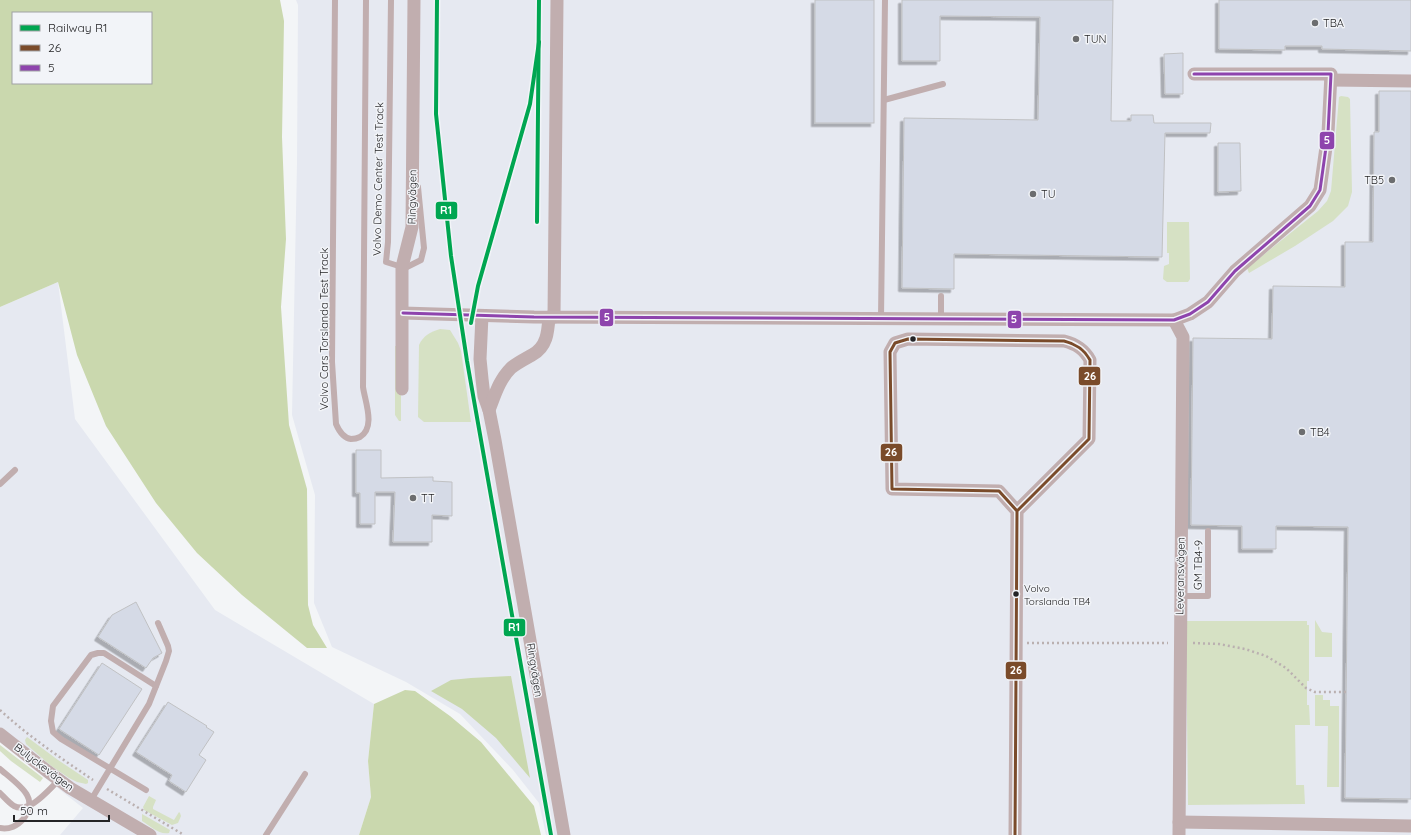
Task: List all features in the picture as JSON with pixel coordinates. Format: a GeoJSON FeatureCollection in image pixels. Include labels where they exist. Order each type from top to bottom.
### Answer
{"type":"FeatureCollection","features":[{"type":"Feature","properties":{"kind":"street","name":"Ringvägen"},"geometry":{"type":"LineString","coordinates":[[402,389],[402,267],[412,227],[414,0]]}},
{"type":"Feature","properties":{"kind":"street"},"geometry":{"type":"LineString","coordinates":[[489,410],[499,384],[511,368],[534,354],[543,345],[548,334],[551,317],[557,0]]}},
{"type":"Feature","properties":{"kind":"street"},"geometry":{"type":"LineString","coordinates":[[1194,74],[1331,77],[1411,81]]}},
{"type":"Feature","properties":{"kind":"street"},"geometry":{"type":"LineString","coordinates":[[403,313],[551,317],[1174,320],[1190,314],[1208,302],[1235,271],[1310,206],[1320,190],[1328,133],[1331,77]]}},
{"type":"Feature","properties":{"kind":"street","name":"Ringvägen"},"geometry":{"type":"LineString","coordinates":[[482,316],[481,366],[484,396],[489,410],[564,835]]}},
{"type":"Feature","properties":{"kind":"street","name":"Leveransvägen"},"geometry":{"type":"LineString","coordinates":[[1174,320],[1183,337],[1179,829]]}},
{"type":"Feature","properties":{"kind":"street"},"geometry":{"type":"LineString","coordinates":[[1015,835],[1017,511],[999,491],[892,489],[890,352],[895,343],[908,339],[1064,341],[1071,342],[1086,353],[1090,360],[1089,439],[1017,511]]}},
{"type":"Feature","properties":{"kind":"street","name":"Bulyckevägen"},"geometry":{"type":"LineString","coordinates":[[0,734],[59,780],[150,835]]}},
{"type":"Feature","properties":{"kind":"street"},"geometry":{"type":"LineString","coordinates":[[1179,829],[1411,826]]}},
{"type":"Feature","properties":{"kind":"lane","name":"Volvo Cars Torslanda Test Track"},"geometry":{"type":"LineString","coordinates":[[335,0],[332,362],[336,424],[339,432],[351,439],[358,438],[365,433],[369,421],[363,387],[366,0]]}},
{"type":"Feature","properties":{"kind":"lane","name":"Volvo Demo Center Test Track"},"geometry":{"type":"LineString","coordinates":[[391,0],[388,242],[386,262],[402,267]]}},
{"type":"Feature","properties":{"kind":"lane"},"geometry":{"type":"LineString","coordinates":[[881,318],[885,0]]}},
{"type":"Feature","properties":{"kind":"lane"},"geometry":{"type":"LineString","coordinates":[[884,100],[943,84]]}},
{"type":"Feature","properties":{"kind":"lane"},"geometry":{"type":"LineString","coordinates":[[941,296],[941,319]]}},
{"type":"Feature","properties":{"kind":"lane"},"geometry":{"type":"LineString","coordinates":[[0,484],[15,470]]}},
{"type":"Feature","properties":{"kind":"lane","name":"GM TB4-9"},"geometry":{"type":"LineString","coordinates":[[1180,596],[1208,596],[1208,531]]}},
{"type":"Feature","properties":{"kind":"lane"},"geometry":{"type":"LineString","coordinates":[[91,800],[149,704],[156,686],[169,651],[158,623]]}},
{"type":"Feature","properties":{"kind":"lane"},"geometry":{"type":"LineString","coordinates":[[146,790],[61,739],[53,732],[51,721],[53,706],[91,655],[104,653],[156,686]]}},
{"type":"Feature","properties":{"kind":"lane"},"geometry":{"type":"LineString","coordinates":[[0,768],[27,795],[30,805],[22,822],[12,828],[0,828]]}},
{"type":"Feature","properties":{"kind":"lane"},"geometry":{"type":"LineString","coordinates":[[266,835],[306,774]]}},
{"type":"Feature","properties":{"kind":"lane"},"geometry":{"type":"LineString","coordinates":[[0,793],[14,806],[20,808],[39,800],[59,780]]}},
{"type":"Feature","properties":{"kind":"path"},"geometry":{"type":"LineString","coordinates":[[0,710],[47,749],[100,785],[184,835]]}},
{"type":"Feature","properties":{"kind":"shaded area"},"geometry":{"type":"Polygon","coordinates":[[[296,0],[1411,0],[1411,835],[546,835],[539,803],[513,770],[460,714],[406,682],[332,647],[314,603],[315,495],[292,415],[297,163],[298,5],[296,0]]]}},
{"type":"Feature","properties":{"kind":"shaded area"},"geometry":{"type":"Polygon","coordinates":[[[58,282],[75,419],[215,610],[374,704],[368,761],[371,797],[359,835],[60,835],[83,808],[0,742],[0,307],[58,282]]]}},
{"type":"Feature","properties":{"kind":"green space"},"geometry":{"type":"Polygon","coordinates":[[[0,0],[280,0],[284,21],[282,137],[286,239],[281,307],[289,425],[307,489],[308,605],[313,625],[327,648],[307,648],[242,595],[197,553],[156,503],[106,426],[77,355],[58,282],[0,307],[0,0]]]}},
{"type":"Feature","properties":{"kind":"green space"},"geometry":{"type":"Polygon","coordinates":[[[1339,97],[1348,97],[1350,99],[1352,192],[1348,206],[1333,221],[1295,246],[1249,273],[1247,268],[1318,211],[1327,201],[1331,191],[1339,97]]]}},
{"type":"Feature","properties":{"kind":"green space"},"geometry":{"type":"Polygon","coordinates":[[[1167,222],[1189,222],[1190,279],[1188,282],[1167,282],[1163,279],[1164,266],[1169,264],[1169,253],[1167,253],[1167,222]]]}},
{"type":"Feature","properties":{"kind":"green space"},"geometry":{"type":"Polygon","coordinates":[[[440,329],[450,330],[461,351],[471,422],[424,422],[418,417],[419,345],[427,335],[440,329]]]}},
{"type":"Feature","properties":{"kind":"green space"},"geometry":{"type":"Polygon","coordinates":[[[395,346],[401,346],[401,421],[399,421],[395,415],[395,346]]]}},
{"type":"Feature","properties":{"kind":"green space"},"geometry":{"type":"Polygon","coordinates":[[[1315,620],[1322,632],[1332,633],[1332,657],[1315,657],[1315,620]]]}},
{"type":"Feature","properties":{"kind":"green space"},"geometry":{"type":"Polygon","coordinates":[[[1186,621],[1307,621],[1307,625],[1309,625],[1309,681],[1307,681],[1307,705],[1309,705],[1310,725],[1295,725],[1296,785],[1304,785],[1305,804],[1188,805],[1186,621]]]}},
{"type":"Feature","properties":{"kind":"green space"},"geometry":{"type":"Polygon","coordinates":[[[511,676],[530,778],[496,738],[462,709],[431,691],[451,680],[511,676]]]}},
{"type":"Feature","properties":{"kind":"green space"},"geometry":{"type":"Polygon","coordinates":[[[405,690],[415,691],[450,716],[481,742],[534,806],[541,835],[359,835],[371,797],[368,761],[374,704],[405,690]]]}},
{"type":"Feature","properties":{"kind":"green space"},"geometry":{"type":"Polygon","coordinates":[[[1315,695],[1323,695],[1323,700],[1330,700],[1330,706],[1339,706],[1339,787],[1327,787],[1328,726],[1315,726],[1315,695]]]}},
{"type":"Feature","properties":{"kind":"green space"},"geometry":{"type":"Polygon","coordinates":[[[27,737],[88,780],[88,783],[77,782],[50,765],[26,744],[25,740],[27,737]]]}},
{"type":"Feature","properties":{"kind":"green space"},"geometry":{"type":"Polygon","coordinates":[[[0,745],[43,778],[40,782],[0,751],[0,745]]]}},
{"type":"Feature","properties":{"kind":"green space"},"geometry":{"type":"Polygon","coordinates":[[[149,796],[156,800],[153,809],[174,820],[179,812],[181,816],[178,823],[172,825],[144,810],[143,807],[149,796]]]}},
{"type":"Feature","properties":{"kind":"green space"},"geometry":{"type":"Polygon","coordinates":[[[142,814],[170,830],[169,833],[162,833],[151,828],[142,821],[142,814]]]}},
{"type":"Feature","properties":{"kind":"building"},"geometry":{"type":"Polygon","coordinates":[[[815,0],[874,0],[874,123],[815,123],[815,0]]]}},
{"type":"Feature","properties":{"kind":"building","name":"TU"},"geometry":{"type":"Polygon","coordinates":[[[902,0],[1113,0],[1111,121],[1131,121],[1131,115],[1153,115],[1154,123],[1211,123],[1210,133],[1165,133],[1162,257],[954,254],[954,289],[902,288],[904,118],[1038,120],[1040,17],[940,16],[940,61],[902,61],[902,0]]]}},
{"type":"Feature","properties":{"kind":"building","name":"TBA"},"geometry":{"type":"Polygon","coordinates":[[[1219,0],[1411,0],[1411,51],[1322,49],[1322,46],[1285,46],[1285,50],[1219,49],[1219,0]]]}},
{"type":"Feature","properties":{"kind":"building"},"geometry":{"type":"Polygon","coordinates":[[[1183,53],[1183,94],[1165,94],[1164,54],[1183,53]]]}},
{"type":"Feature","properties":{"kind":"building","name":"TB4"},"geometry":{"type":"Polygon","coordinates":[[[1379,91],[1411,91],[1411,799],[1345,798],[1348,527],[1276,526],[1276,549],[1242,549],[1242,526],[1191,525],[1193,338],[1272,339],[1273,286],[1345,287],[1345,242],[1373,242],[1374,132],[1379,132],[1379,91]]]}},
{"type":"Feature","properties":{"kind":"building"},"geometry":{"type":"Polygon","coordinates":[[[1218,143],[1240,143],[1241,191],[1218,192],[1218,143]]]}},
{"type":"Feature","properties":{"kind":"building"},"geometry":{"type":"Polygon","coordinates":[[[356,450],[381,450],[381,478],[433,477],[433,481],[452,482],[452,516],[432,515],[432,542],[393,542],[395,492],[375,492],[375,524],[360,524],[360,493],[356,493],[356,450]]]}},
{"type":"Feature","properties":{"kind":"building"},"geometry":{"type":"Polygon","coordinates":[[[136,602],[162,653],[153,658],[146,668],[98,637],[112,615],[136,602]]]}},
{"type":"Feature","properties":{"kind":"building"},"geometry":{"type":"Polygon","coordinates":[[[102,663],[142,689],[99,755],[59,729],[102,663]]]}},
{"type":"Feature","properties":{"kind":"building"},"geometry":{"type":"Polygon","coordinates":[[[168,702],[207,726],[206,727],[214,732],[199,755],[206,760],[186,792],[169,781],[172,775],[136,752],[168,702]]]}},
{"type":"Feature","properties":{"kind":"rail line","name":"R1"},"geometry":{"type":"LineString","coordinates":[[437,0],[436,114],[451,256],[467,361],[551,835]]}},
{"type":"Feature","properties":{"kind":"rail line","name":"R1"},"geometry":{"type":"LineString","coordinates":[[537,222],[539,0]]}},
{"type":"Feature","properties":{"kind":"rail line","name":"R1"},"geometry":{"type":"LineString","coordinates":[[471,323],[478,286],[530,104],[539,42]]}},
{"type":"Feature","properties":{"kind":"transit line","name":"5"},"geometry":{"type":"LineString","coordinates":[[403,313],[534,317],[1174,320],[1190,314],[1208,302],[1235,271],[1310,206],[1320,190],[1328,133],[1331,74],[1194,74]]}},
{"type":"Feature","properties":{"kind":"transit line","name":"26"},"geometry":{"type":"LineString","coordinates":[[1015,835],[1017,511],[999,491],[892,489],[890,352],[895,343],[908,339],[1064,341],[1079,348],[1088,356],[1090,360],[1089,439],[1017,511]]}},
{"type":"Feature","properties":{"kind":"place","name":"TBA"},"geometry":{"type":"Point","coordinates":[1315,23]}},
{"type":"Feature","properties":{"kind":"place","name":"TUN"},"geometry":{"type":"Point","coordinates":[1076,39]}},
{"type":"Feature","properties":{"kind":"place","name":"TB5"},"geometry":{"type":"Point","coordinates":[1392,180]}},
{"type":"Feature","properties":{"kind":"place","name":"TU"},"geometry":{"type":"Point","coordinates":[1033,194]}},
{"type":"Feature","properties":{"kind":"place","name":"TB4"},"geometry":{"type":"Point","coordinates":[1302,432]}},
{"type":"Feature","properties":{"kind":"place","name":"TT"},"geometry":{"type":"Point","coordinates":[413,498]}},
{"type":"Feature","properties":{"kind":"place","name":"Volvo Torslanda TB4"},"geometry":{"type":"Point","coordinates":[1016,594]}}]}
